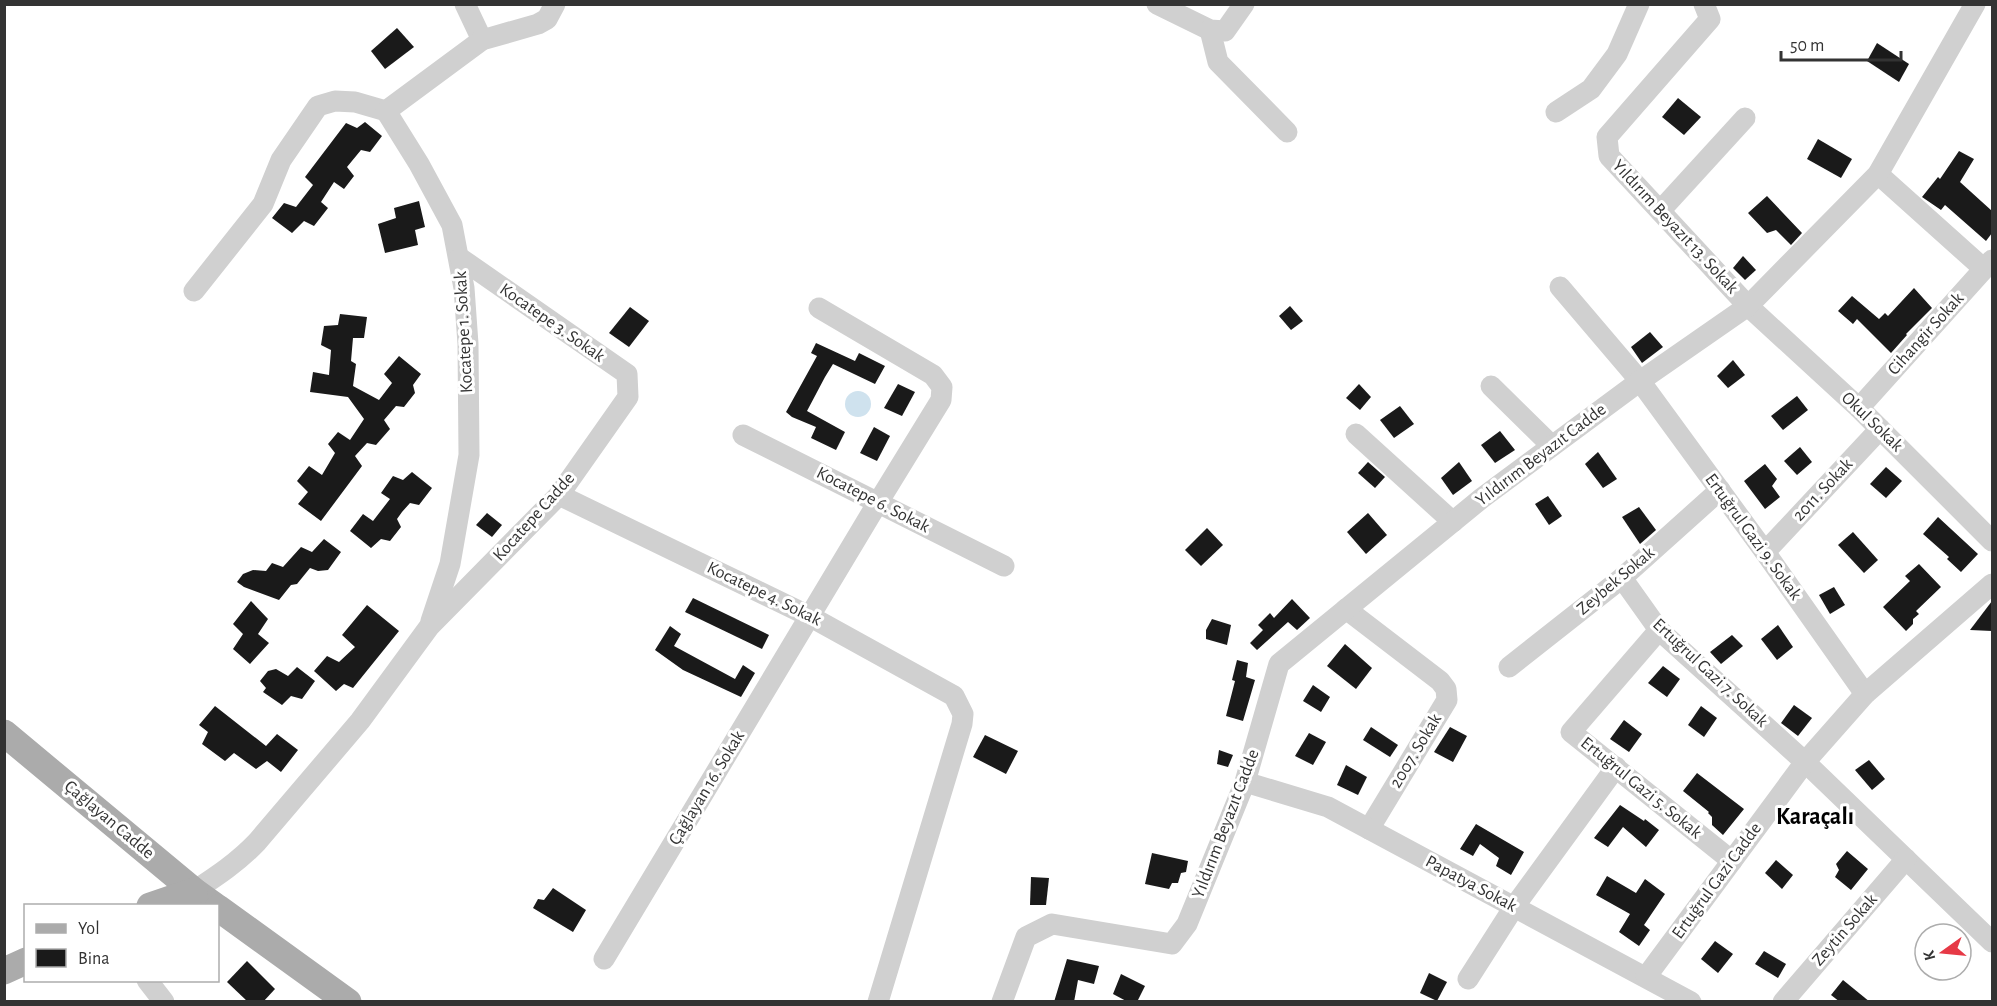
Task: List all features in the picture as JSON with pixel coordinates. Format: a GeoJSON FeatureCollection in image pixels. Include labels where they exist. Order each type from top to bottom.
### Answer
{"type":"FeatureCollection","features":[{"type":"Feature","properties":{"kind":"main road","name":"Çağlayan Cadde"},"geometry":{"type":"LineString","coordinates":[[4,733],[209,901]]}},
{"type":"Feature","properties":{"kind":"main road"},"geometry":{"type":"LineString","coordinates":[[174,904],[209,901]]}},
{"type":"Feature","properties":{"kind":"main road","name":"Çağlayan Cadde"},"geometry":{"type":"LineString","coordinates":[[219,908],[347,1001]]}},
{"type":"Feature","properties":{"kind":"main road"},"geometry":{"type":"LineString","coordinates":[[4,971],[24,961]]}},
{"type":"Feature","properties":{"kind":"street"},"geometry":{"type":"LineString","coordinates":[[465,4],[482,40]]}},
{"type":"Feature","properties":{"kind":"street"},"geometry":{"type":"LineString","coordinates":[[194,291],[263,204],[281,160],[318,106],[334,101],[355,102],[386,111],[482,40],[538,24],[547,19],[555,4]]}},
{"type":"Feature","properties":{"kind":"street"},"geometry":{"type":"LineString","coordinates":[[1157,4],[1210,30],[1225,31],[1244,4]]}},
{"type":"Feature","properties":{"kind":"street"},"geometry":{"type":"LineString","coordinates":[[1556,112],[1591,89],[1617,54],[1639,4]]}},
{"type":"Feature","properties":{"kind":"street","name":"Yıldırım Beyazıt 13. Sokak"},"geometry":{"type":"LineString","coordinates":[[1704,4],[1710,19],[1607,137],[1609,156],[1748,306]]}},
{"type":"Feature","properties":{"kind":"street","name":"Yıldırım Beyazıt Cadde"},"geometry":{"type":"LineString","coordinates":[[1002,1002],[1026,937],[1052,924],[1172,944],[1187,924],[1245,782],[1279,664],[1453,522],[1552,446],[1748,306],[1878,174],[1975,4]]}},
{"type":"Feature","properties":{"kind":"street"},"geometry":{"type":"LineString","coordinates":[[1210,30],[1218,62],[1287,132]]}},
{"type":"Feature","properties":{"kind":"street","name":"Kocatepe 1. Sokak"},"geometry":{"type":"LineString","coordinates":[[386,111],[452,225],[464,288],[468,344],[469,455],[450,564],[429,627]]}},
{"type":"Feature","properties":{"kind":"street"},"geometry":{"type":"LineString","coordinates":[[1660,211],[1744,118]]}},
{"type":"Feature","properties":{"kind":"street"},"geometry":{"type":"LineString","coordinates":[[1878,174],[1988,265]]}},
{"type":"Feature","properties":{"kind":"street","name":"Kocatepe 3. Sokak"},"geometry":{"type":"LineString","coordinates":[[460,258],[627,374],[628,397]]}},
{"type":"Feature","properties":{"kind":"street","name":"Cihangir Sokak"},"geometry":{"type":"LineString","coordinates":[[1859,408],[1988,265]]}},
{"type":"Feature","properties":{"kind":"street","name":"Ertuğrul Gazi 9. Sokak"},"geometry":{"type":"LineString","coordinates":[[1560,288],[1640,381],[1865,694]]}},
{"type":"Feature","properties":{"kind":"street","name":"Okul Sokak"},"geometry":{"type":"LineString","coordinates":[[1748,306],[1859,408],[1992,541]]}},
{"type":"Feature","properties":{"kind":"street","name":"Çağlayan 16. Sokak"},"geometry":{"type":"LineString","coordinates":[[604,959],[941,400],[942,387],[933,375],[819,308]]}},
{"type":"Feature","properties":{"kind":"street"},"geometry":{"type":"LineString","coordinates":[[1491,386],[1552,446]]}},
{"type":"Feature","properties":{"kind":"street","name":"Kocatepe Cadde"},"geometry":{"type":"LineString","coordinates":[[429,627],[559,495],[628,397]]}},
{"type":"Feature","properties":{"kind":"street","name":"2011. Sokak"},"geometry":{"type":"LineString","coordinates":[[1765,552],[1880,429]]}},
{"type":"Feature","properties":{"kind":"street"},"geometry":{"type":"LineString","coordinates":[[1356,434],[1453,522]]}},
{"type":"Feature","properties":{"kind":"street","name":"Kocatepe 6. Sokak"},"geometry":{"type":"LineString","coordinates":[[743,435],[1004,566]]}},
{"type":"Feature","properties":{"kind":"street","name":"Zeybek Sokak"},"geometry":{"type":"LineString","coordinates":[[1509,668],[1622,578],[1720,490]]}},
{"type":"Feature","properties":{"kind":"street","name":"Kocatepe 4. Sokak"},"geometry":{"type":"LineString","coordinates":[[559,495],[811,616],[954,696],[963,714],[962,724],[878,1002]]}},
{"type":"Feature","properties":{"kind":"street","name":"Ertuğrul Gazi 7. Sokak"},"geometry":{"type":"LineString","coordinates":[[1622,578],[1659,630],[1805,762],[1992,942]]}},
{"type":"Feature","properties":{"kind":"street","name":"Ertuğrul Gazi Cadde"},"geometry":{"type":"LineString","coordinates":[[1646,977],[1805,762],[1865,694],[1992,584]]}},
{"type":"Feature","properties":{"kind":"street","name":"2007. Sokak"},"geometry":{"type":"LineString","coordinates":[[1346,609],[1440,681],[1446,689],[1447,700],[1370,829]]}},
{"type":"Feature","properties":{"kind":"street"},"geometry":{"type":"LineString","coordinates":[[209,901],[225,872],[241,859],[360,721],[429,627]]}},
{"type":"Feature","properties":{"kind":"street","name":"Ertuğrul Gazi 5. Sokak"},"geometry":{"type":"LineString","coordinates":[[1659,630],[1571,732],[1732,861]]}},
{"type":"Feature","properties":{"kind":"street"},"geometry":{"type":"LineString","coordinates":[[1468,979],[1514,907],[1616,767]]}},
{"type":"Feature","properties":{"kind":"street","name":"Papatya Sokak"},"geometry":{"type":"LineString","coordinates":[[1245,782],[1328,807],[1691,1002]]}},
{"type":"Feature","properties":{"kind":"street","name":"Zeytin Sokak"},"geometry":{"type":"LineString","coordinates":[[1783,1002],[1906,859]]}},
{"type":"Feature","properties":{"kind":"street"},"geometry":{"type":"LineString","coordinates":[[148,982],[164,1002]]}},
{"type":"Feature","properties":{"kind":"water"},"geometry":{"type":"Polygon","coordinates":[[[858,391],[867,395],[871,404],[867,413],[858,417],[849,413],[845,404],[849,395],[858,391]]]}},
{"type":"Feature","properties":{"kind":"building"},"geometry":{"type":"Polygon","coordinates":[[[397,28],[414,47],[385,69],[371,51],[397,28]]]}},
{"type":"Feature","properties":{"kind":"building"},"geometry":{"type":"Polygon","coordinates":[[[1877,43],[1909,64],[1899,82],[1867,61],[1877,43]]]}},
{"type":"Feature","properties":{"kind":"building"},"geometry":{"type":"Polygon","coordinates":[[[1678,98],[1701,117],[1684,135],[1662,117],[1678,98]]]}},
{"type":"Feature","properties":{"kind":"building"},"geometry":{"type":"Polygon","coordinates":[[[365,122],[382,136],[370,152],[361,150],[347,167],[354,176],[344,189],[334,182],[321,202],[328,208],[314,226],[304,221],[292,233],[272,218],[284,203],[296,207],[313,185],[305,177],[346,123],[357,128],[365,122]]]}},
{"type":"Feature","properties":{"kind":"building"},"geometry":{"type":"Polygon","coordinates":[[[1818,139],[1852,159],[1841,178],[1807,159],[1818,139]]]}},
{"type":"Feature","properties":{"kind":"building"},"geometry":{"type":"Polygon","coordinates":[[[1959,151],[1974,159],[1960,182],[1992,211],[1992,233],[1986,241],[1945,205],[1941,210],[1922,197],[1938,177],[1940,179],[1959,151]]]}},
{"type":"Feature","properties":{"kind":"building"},"geometry":{"type":"Polygon","coordinates":[[[1767,196],[1802,233],[1791,245],[1776,230],[1767,233],[1748,213],[1767,196]]]}},
{"type":"Feature","properties":{"kind":"building"},"geometry":{"type":"Polygon","coordinates":[[[419,201],[425,227],[415,230],[418,245],[385,253],[378,224],[396,218],[394,208],[419,201]]]}},
{"type":"Feature","properties":{"kind":"building"},"geometry":{"type":"Polygon","coordinates":[[[1743,256],[1756,270],[1745,280],[1733,268],[1743,256]]]}},
{"type":"Feature","properties":{"kind":"building"},"geometry":{"type":"Polygon","coordinates":[[[1914,288],[1932,308],[1891,353],[1857,319],[1853,324],[1838,311],[1852,296],[1879,319],[1885,313],[1888,316],[1914,288]]]}},
{"type":"Feature","properties":{"kind":"building"},"geometry":{"type":"Polygon","coordinates":[[[1290,306],[1303,321],[1291,330],[1279,316],[1290,306]]]}},
{"type":"Feature","properties":{"kind":"building"},"geometry":{"type":"Polygon","coordinates":[[[630,307],[649,321],[629,347],[609,333],[630,307]]]}},
{"type":"Feature","properties":{"kind":"building"},"geometry":{"type":"Polygon","coordinates":[[[340,314],[367,317],[364,338],[353,338],[351,361],[356,364],[353,386],[379,400],[392,383],[384,374],[399,356],[421,374],[413,385],[415,393],[404,407],[396,406],[384,420],[390,429],[376,445],[367,443],[355,456],[362,466],[321,521],[298,504],[308,492],[297,481],[309,466],[322,475],[335,453],[328,444],[338,432],[350,440],[364,419],[348,397],[310,392],[313,372],[329,375],[331,350],[321,345],[324,326],[338,325],[340,314]]]}},
{"type":"Feature","properties":{"kind":"building"},"geometry":{"type":"Polygon","coordinates":[[[1650,332],[1663,347],[1642,363],[1631,347],[1650,332]]]}},
{"type":"Feature","properties":{"kind":"building"},"geometry":{"type":"Polygon","coordinates":[[[816,343],[855,361],[859,353],[885,366],[875,384],[833,364],[825,377],[807,411],[845,432],[836,450],[811,438],[816,427],[786,412],[817,356],[811,353],[816,343]]]}},
{"type":"Feature","properties":{"kind":"building"},"geometry":{"type":"Polygon","coordinates":[[[1733,360],[1745,375],[1728,388],[1717,376],[1733,360]]]}},
{"type":"Feature","properties":{"kind":"building"},"geometry":{"type":"Polygon","coordinates":[[[898,384],[915,392],[902,416],[884,408],[898,384]]]}},
{"type":"Feature","properties":{"kind":"building"},"geometry":{"type":"Polygon","coordinates":[[[1359,384],[1371,397],[1360,410],[1346,398],[1359,384]]]}},
{"type":"Feature","properties":{"kind":"building"},"geometry":{"type":"Polygon","coordinates":[[[1797,396],[1808,410],[1783,430],[1771,416],[1797,396]]]}},
{"type":"Feature","properties":{"kind":"building"},"geometry":{"type":"Polygon","coordinates":[[[1400,406],[1414,424],[1394,438],[1380,420],[1400,406]]]}},
{"type":"Feature","properties":{"kind":"building"},"geometry":{"type":"Polygon","coordinates":[[[874,427],[890,436],[877,461],[860,453],[874,427]]]}},
{"type":"Feature","properties":{"kind":"building"},"geometry":{"type":"Polygon","coordinates":[[[1500,431],[1515,450],[1495,463],[1481,445],[1500,431]]]}},
{"type":"Feature","properties":{"kind":"building"},"geometry":{"type":"Polygon","coordinates":[[[1800,447],[1812,462],[1797,475],[1784,461],[1800,447]]]}},
{"type":"Feature","properties":{"kind":"building"},"geometry":{"type":"Polygon","coordinates":[[[1598,452],[1617,479],[1603,488],[1585,464],[1598,452]]]}},
{"type":"Feature","properties":{"kind":"building"},"geometry":{"type":"Polygon","coordinates":[[[1368,462],[1385,477],[1375,488],[1358,473],[1368,462]]]}},
{"type":"Feature","properties":{"kind":"building"},"geometry":{"type":"Polygon","coordinates":[[[1459,462],[1472,481],[1453,495],[1441,478],[1459,462]]]}},
{"type":"Feature","properties":{"kind":"building"},"geometry":{"type":"Polygon","coordinates":[[[1765,464],[1777,479],[1772,486],[1780,497],[1765,509],[1744,481],[1765,464]]]}},
{"type":"Feature","properties":{"kind":"building"},"geometry":{"type":"Polygon","coordinates":[[[1886,467],[1902,481],[1886,498],[1870,484],[1886,467]]]}},
{"type":"Feature","properties":{"kind":"building"},"geometry":{"type":"Polygon","coordinates":[[[412,472],[432,488],[419,505],[410,503],[402,512],[397,519],[401,527],[390,541],[381,539],[371,548],[350,531],[363,514],[373,521],[390,499],[381,493],[393,476],[403,480],[412,472]]]}},
{"type":"Feature","properties":{"kind":"building"},"geometry":{"type":"Polygon","coordinates":[[[1548,496],[1562,516],[1549,525],[1535,504],[1548,496]]]}},
{"type":"Feature","properties":{"kind":"building"},"geometry":{"type":"Polygon","coordinates":[[[1639,507],[1656,530],[1640,544],[1622,517],[1639,507]]]}},
{"type":"Feature","properties":{"kind":"building"},"geometry":{"type":"Polygon","coordinates":[[[487,513],[502,525],[492,537],[476,525],[487,513]]]}},
{"type":"Feature","properties":{"kind":"building"},"geometry":{"type":"Polygon","coordinates":[[[1368,513],[1387,535],[1366,554],[1347,532],[1368,513]]]}},
{"type":"Feature","properties":{"kind":"building"},"geometry":{"type":"Polygon","coordinates":[[[1938,517],[1978,554],[1961,572],[1947,559],[1949,557],[1923,534],[1938,517]]]}},
{"type":"Feature","properties":{"kind":"building"},"geometry":{"type":"Polygon","coordinates":[[[1207,528],[1223,545],[1201,566],[1185,550],[1207,528]]]}},
{"type":"Feature","properties":{"kind":"building"},"geometry":{"type":"Polygon","coordinates":[[[1853,532],[1878,560],[1864,573],[1838,545],[1853,532]]]}},
{"type":"Feature","properties":{"kind":"building"},"geometry":{"type":"Polygon","coordinates":[[[324,539],[341,552],[328,570],[318,571],[310,568],[297,584],[291,585],[279,600],[244,587],[237,582],[243,574],[253,570],[266,571],[272,563],[283,567],[301,547],[312,552],[324,539]]]}},
{"type":"Feature","properties":{"kind":"building"},"geometry":{"type":"Polygon","coordinates":[[[1919,564],[1941,587],[1916,611],[1919,614],[1906,631],[1883,607],[1910,581],[1905,576],[1919,564]]]}},
{"type":"Feature","properties":{"kind":"building"},"geometry":{"type":"Polygon","coordinates":[[[1834,587],[1845,605],[1830,614],[1819,595],[1834,587]]]}},
{"type":"Feature","properties":{"kind":"building"},"geometry":{"type":"Polygon","coordinates":[[[693,598],[769,635],[762,649],[685,612],[693,598]]]}},
{"type":"Feature","properties":{"kind":"building"},"geometry":{"type":"Polygon","coordinates":[[[1292,599],[1310,618],[1297,630],[1288,622],[1257,650],[1250,643],[1263,630],[1258,625],[1270,613],[1274,618],[1292,599]]]}},
{"type":"Feature","properties":{"kind":"building"},"geometry":{"type":"Polygon","coordinates":[[[251,601],[268,619],[258,634],[269,643],[250,664],[233,649],[243,634],[233,624],[251,601]]]}},
{"type":"Feature","properties":{"kind":"building"},"geometry":{"type":"Polygon","coordinates":[[[1992,601],[1992,631],[1970,630],[1992,601]]]}},
{"type":"Feature","properties":{"kind":"building"},"geometry":{"type":"Polygon","coordinates":[[[367,605],[399,631],[353,688],[344,684],[336,691],[314,671],[327,656],[339,662],[355,647],[342,635],[367,605]]]}},
{"type":"Feature","properties":{"kind":"building"},"geometry":{"type":"Polygon","coordinates":[[[1212,619],[1231,625],[1227,645],[1206,639],[1206,630],[1212,619]]]}},
{"type":"Feature","properties":{"kind":"building"},"geometry":{"type":"Polygon","coordinates":[[[1778,625],[1793,647],[1777,660],[1761,639],[1778,625]]]}},
{"type":"Feature","properties":{"kind":"building"},"geometry":{"type":"Polygon","coordinates":[[[670,626],[681,634],[674,646],[735,679],[743,665],[755,673],[741,697],[683,670],[655,650],[670,626]]]}},
{"type":"Feature","properties":{"kind":"building"},"geometry":{"type":"Polygon","coordinates":[[[1732,635],[1743,646],[1721,664],[1710,652],[1732,635]]]}},
{"type":"Feature","properties":{"kind":"building"},"geometry":{"type":"Polygon","coordinates":[[[1345,644],[1372,668],[1356,689],[1327,666],[1345,644]]]}},
{"type":"Feature","properties":{"kind":"building"},"geometry":{"type":"Polygon","coordinates":[[[1237,660],[1248,663],[1246,677],[1255,680],[1243,721],[1226,716],[1235,681],[1232,680],[1237,660]]]}},
{"type":"Feature","properties":{"kind":"building"},"geometry":{"type":"Polygon","coordinates":[[[1663,666],[1680,679],[1667,697],[1648,683],[1663,666]]]}},
{"type":"Feature","properties":{"kind":"building"},"geometry":{"type":"Polygon","coordinates":[[[297,667],[315,681],[302,699],[291,696],[282,705],[263,692],[266,688],[260,681],[268,671],[276,669],[288,676],[297,667]]]}},
{"type":"Feature","properties":{"kind":"building"},"geometry":{"type":"Polygon","coordinates":[[[1313,685],[1330,697],[1321,712],[1303,701],[1313,685]]]}},
{"type":"Feature","properties":{"kind":"building"},"geometry":{"type":"Polygon","coordinates":[[[1794,705],[1812,718],[1798,736],[1781,723],[1794,705]]]}},
{"type":"Feature","properties":{"kind":"building"},"geometry":{"type":"Polygon","coordinates":[[[215,706],[266,746],[277,734],[298,750],[281,772],[267,761],[256,769],[234,753],[225,761],[202,744],[208,732],[199,725],[215,706]]]}},
{"type":"Feature","properties":{"kind":"building"},"geometry":{"type":"Polygon","coordinates":[[[1701,706],[1717,718],[1704,737],[1688,725],[1701,706]]]}},
{"type":"Feature","properties":{"kind":"building"},"geometry":{"type":"Polygon","coordinates":[[[1624,720],[1642,734],[1629,752],[1610,739],[1624,720]]]}},
{"type":"Feature","properties":{"kind":"building"},"geometry":{"type":"Polygon","coordinates":[[[1371,727],[1398,745],[1390,757],[1363,740],[1371,727]]]}},
{"type":"Feature","properties":{"kind":"building"},"geometry":{"type":"Polygon","coordinates":[[[1450,727],[1467,736],[1453,762],[1434,752],[1450,727]]]}},
{"type":"Feature","properties":{"kind":"building"},"geometry":{"type":"Polygon","coordinates":[[[1309,733],[1326,742],[1313,765],[1295,756],[1309,733]]]}},
{"type":"Feature","properties":{"kind":"building"},"geometry":{"type":"Polygon","coordinates":[[[985,735],[1018,751],[1006,774],[973,757],[985,735]]]}},
{"type":"Feature","properties":{"kind":"building"},"geometry":{"type":"Polygon","coordinates":[[[1219,750],[1233,755],[1228,767],[1217,764],[1219,750]]]}},
{"type":"Feature","properties":{"kind":"building"},"geometry":{"type":"Polygon","coordinates":[[[1869,760],[1885,779],[1872,790],[1855,770],[1869,760]]]}},
{"type":"Feature","properties":{"kind":"building"},"geometry":{"type":"Polygon","coordinates":[[[1346,765],[1367,777],[1358,795],[1337,785],[1346,765]]]}},
{"type":"Feature","properties":{"kind":"building"},"geometry":{"type":"Polygon","coordinates":[[[1697,773],[1744,809],[1723,835],[1712,825],[1709,812],[1683,791],[1697,773]]]}},
{"type":"Feature","properties":{"kind":"building"},"geometry":{"type":"Polygon","coordinates":[[[1620,805],[1659,830],[1646,847],[1623,827],[1608,847],[1594,838],[1620,805]]]}},
{"type":"Feature","properties":{"kind":"building"},"geometry":{"type":"Polygon","coordinates":[[[1476,824],[1524,852],[1511,875],[1496,866],[1499,858],[1480,844],[1473,856],[1460,849],[1476,824]]]}},
{"type":"Feature","properties":{"kind":"building"},"geometry":{"type":"Polygon","coordinates":[[[1847,851],[1868,869],[1851,890],[1835,877],[1839,870],[1836,864],[1847,851]]]}},
{"type":"Feature","properties":{"kind":"building"},"geometry":{"type":"Polygon","coordinates":[[[1152,853],[1188,861],[1186,872],[1181,873],[1178,883],[1172,883],[1169,889],[1145,884],[1152,853]]]}},
{"type":"Feature","properties":{"kind":"building"},"geometry":{"type":"Polygon","coordinates":[[[1776,860],[1793,875],[1782,889],[1765,873],[1776,860]]]}},
{"type":"Feature","properties":{"kind":"building"},"geometry":{"type":"Polygon","coordinates":[[[1607,876],[1636,893],[1645,879],[1665,894],[1644,925],[1650,930],[1639,946],[1619,932],[1630,914],[1596,895],[1607,876]]]}},
{"type":"Feature","properties":{"kind":"building"},"geometry":{"type":"Polygon","coordinates":[[[1031,877],[1049,878],[1046,905],[1030,905],[1031,877]]]}},
{"type":"Feature","properties":{"kind":"building"},"geometry":{"type":"Polygon","coordinates":[[[553,888],[586,910],[573,932],[533,908],[538,899],[544,900],[553,888]]]}},
{"type":"Feature","properties":{"kind":"building"},"geometry":{"type":"Polygon","coordinates":[[[1715,941],[1733,954],[1718,973],[1701,959],[1715,941]]]}},
{"type":"Feature","properties":{"kind":"building"},"geometry":{"type":"Polygon","coordinates":[[[1764,951],[1786,964],[1778,978],[1755,964],[1764,951]]]}},
{"type":"Feature","properties":{"kind":"building"},"geometry":{"type":"Polygon","coordinates":[[[1067,959],[1099,966],[1094,984],[1078,980],[1074,1002],[1054,1002],[1067,959]]]}},
{"type":"Feature","properties":{"kind":"building"},"geometry":{"type":"Polygon","coordinates":[[[247,961],[275,989],[263,1002],[248,1002],[227,982],[247,961]]]}},
{"type":"Feature","properties":{"kind":"building"},"geometry":{"type":"Polygon","coordinates":[[[1429,973],[1447,982],[1437,1001],[1420,993],[1429,973]]]}},
{"type":"Feature","properties":{"kind":"building"},"geometry":{"type":"Polygon","coordinates":[[[1121,974],[1145,986],[1137,1002],[1128,1002],[1113,994],[1121,974]]]}},
{"type":"Feature","properties":{"kind":"building"},"geometry":{"type":"Polygon","coordinates":[[[1843,980],[1870,1002],[1840,1002],[1831,995],[1843,980]]]}},
{"type":"Feature","properties":{"kind":"district","name":"Karaçalı"},"geometry":{"type":"Point","coordinates":[1815,817]}}]}
